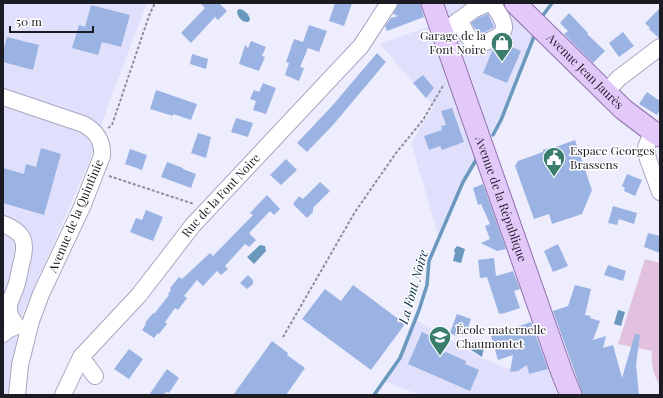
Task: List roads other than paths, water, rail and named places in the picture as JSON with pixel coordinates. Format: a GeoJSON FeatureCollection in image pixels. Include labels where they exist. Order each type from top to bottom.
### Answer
{"type":"FeatureCollection","features":[{"type":"Feature","properties":{"kind":"main road","name":"Avenue de la République"},"geometry":{"type":"LineString","coordinates":[[432,3],[571,395]]}},
{"type":"Feature","properties":{"kind":"main road","name":"Avenue Jean Jaurès"},"geometry":{"type":"LineString","coordinates":[[515,3],[605,93],[623,109],[656,133]]}},
{"type":"Feature","properties":{"kind":"street","name":"Rue de la Font Noire"},"geometry":{"type":"LineString","coordinates":[[63,395],[81,357],[139,294],[208,208],[361,46],[389,3]]}},
{"type":"Feature","properties":{"kind":"street"},"geometry":{"type":"LineString","coordinates":[[442,32],[459,20],[471,7],[488,3]]}},
{"type":"Feature","properties":{"kind":"street"},"geometry":{"type":"LineString","coordinates":[[459,20],[469,37],[474,42],[480,44],[485,43],[500,35],[504,28],[503,23],[492,3]]}},
{"type":"Feature","properties":{"kind":"street"},"geometry":{"type":"LineString","coordinates":[[605,93],[619,78],[660,47]]}},
{"type":"Feature","properties":{"kind":"street","name":"Avenue de la Quintinie"},"geometry":{"type":"LineString","coordinates":[[3,97],[83,124],[92,129],[98,136],[103,148],[102,156],[96,172],[63,250],[23,328],[17,395]]}},
{"type":"Feature","properties":{"kind":"street"},"geometry":{"type":"LineString","coordinates":[[656,133],[646,148],[648,159],[660,192]]}},
{"type":"Feature","properties":{"kind":"street"},"geometry":{"type":"LineString","coordinates":[[3,224],[14,228],[20,234],[24,244],[25,251],[18,279],[8,308],[10,315],[23,328]]}},
{"type":"Feature","properties":{"kind":"street"},"geometry":{"type":"LineString","coordinates":[[3,334],[7,330],[23,328]]}},
{"type":"Feature","properties":{"kind":"street"},"geometry":{"type":"LineString","coordinates":[[81,357],[95,376]]}},
{"type":"Feature","properties":{"kind":"water"},"geometry":{"type":"Polygon","coordinates":[[[239,9],[248,14],[250,20],[248,22],[242,21],[239,17],[237,11],[239,9]]]}},
{"type":"Feature","properties":{"kind":"water"},"geometry":{"type":"Polygon","coordinates":[[[260,245],[265,246],[266,251],[254,264],[247,257],[260,245]]]}},
{"type":"Feature","properties":{"kind":"water"},"geometry":{"type":"Polygon","coordinates":[[[457,246],[465,249],[461,263],[453,261],[455,253],[454,250],[457,246]]]}},
{"type":"Feature","properties":{"kind":"water"},"geometry":{"type":"Polygon","coordinates":[[[618,310],[625,312],[621,326],[614,324],[618,310]]]}},
{"type":"Feature","properties":{"kind":"water"},"geometry":{"type":"Polygon","coordinates":[[[472,342],[484,348],[482,357],[468,348],[472,342]]]}},
{"type":"Feature","properties":{"kind":"waterway","name":"La Font Noire"},"geometry":{"type":"LineString","coordinates":[[541,18],[552,3]]}},
{"type":"Feature","properties":{"kind":"waterway","name":"La Font Noire"},"geometry":{"type":"LineString","coordinates":[[493,135],[501,120],[535,34]]}},
{"type":"Feature","properties":{"kind":"waterway","name":"La Font Noire"},"geometry":{"type":"LineString","coordinates":[[374,395],[400,358],[427,285],[429,261],[463,182],[476,160]]}},
{"type":"Feature","properties":{"kind":"place","name":"Garage de la Font Noire"},"geometry":{"type":"Point","coordinates":[502,62]}},
{"type":"Feature","properties":{"kind":"place","name":"Espace Georges Brassens"},"geometry":{"type":"Point","coordinates":[554,178]}},
{"type":"Feature","properties":{"kind":"place","name":"École maternelle Chaumontet"},"geometry":{"type":"Point","coordinates":[440,356]}}]}
